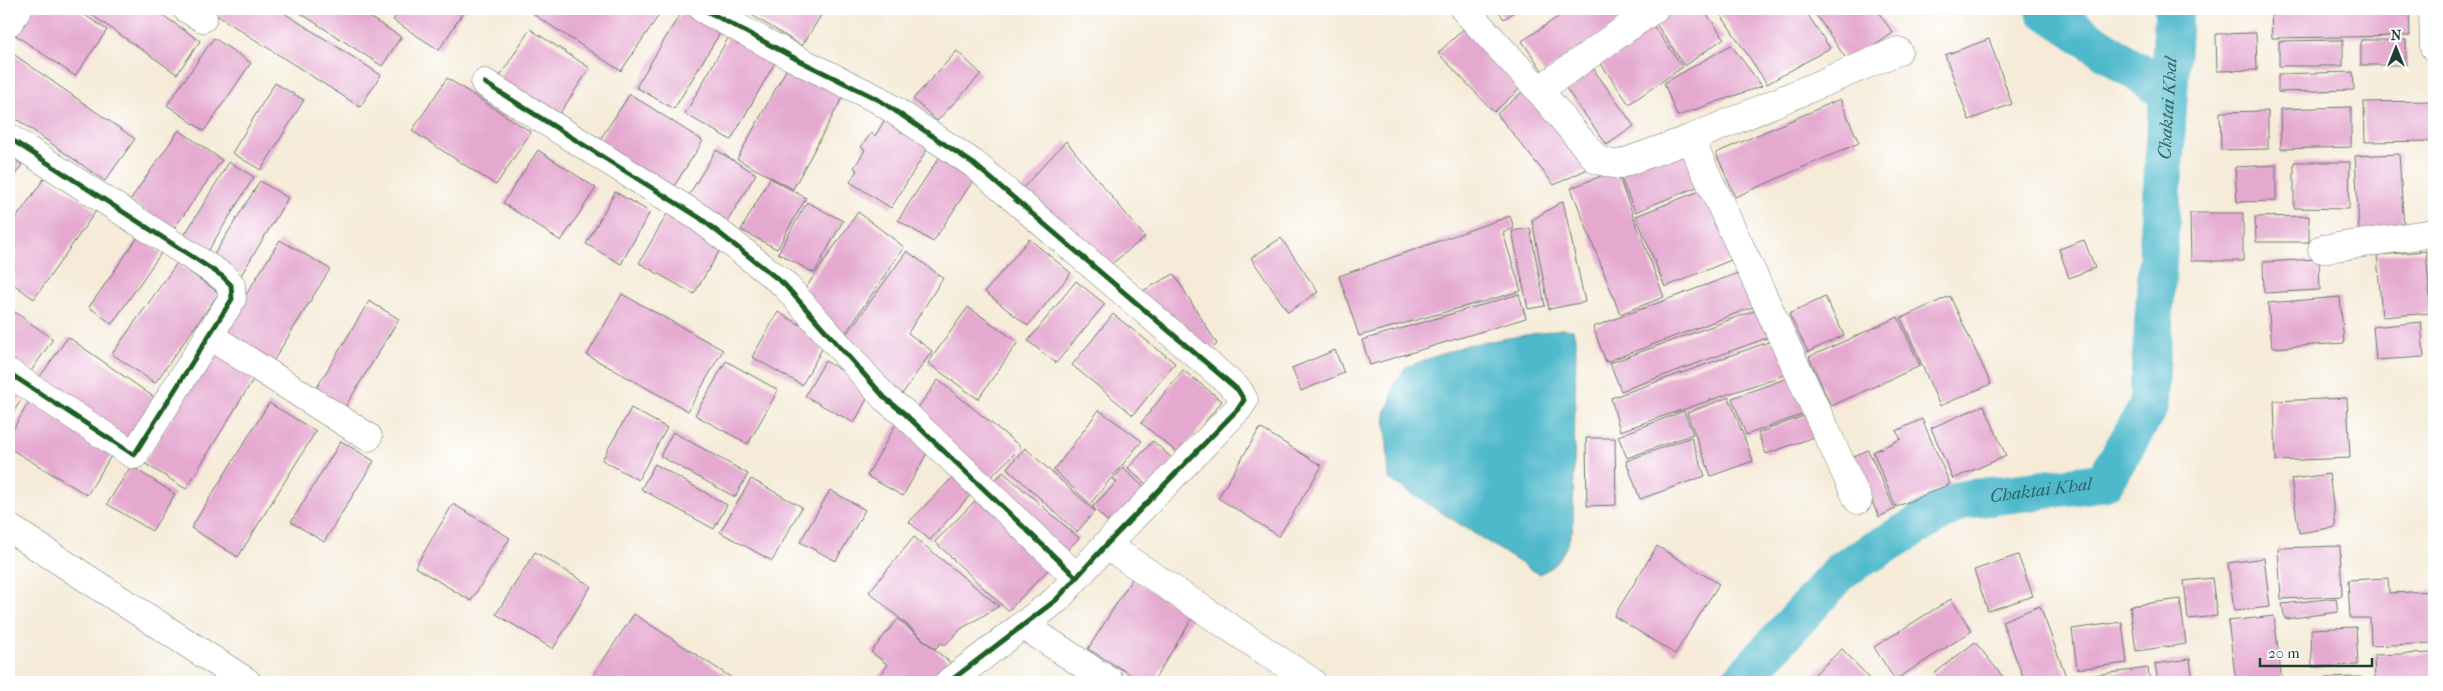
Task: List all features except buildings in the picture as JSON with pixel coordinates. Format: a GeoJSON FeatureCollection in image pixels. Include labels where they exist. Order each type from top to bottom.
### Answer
{"type":"FeatureCollection","features":[{"type":"Feature","properties":{"kind":"street"},"geometry":{"type":"LineString","coordinates":[[9,22],[18,9]]}},
{"type":"Feature","properties":{"kind":"street"},"geometry":{"type":"LineString","coordinates":[[703,9],[800,61],[879,100],[974,164],[1238,390],[1244,400],[1238,409],[1106,545],[1056,600],[949,682]]}},
{"type":"Feature","properties":{"kind":"street"},"geometry":{"type":"LineString","coordinates":[[1464,9],[1539,90],[1597,160],[1617,165],[1690,139],[1898,51]]}},
{"type":"Feature","properties":{"kind":"street"},"geometry":{"type":"LineString","coordinates":[[1539,90],[1654,9]]}},
{"type":"Feature","properties":{"kind":"street"},"geometry":{"type":"LineString","coordinates":[[2433,9],[2434,47]]}},
{"type":"Feature","properties":{"kind":"street"},"geometry":{"type":"LineString","coordinates":[[485,83],[700,218],[784,284],[885,398],[904,413],[1076,577]]}},
{"type":"Feature","properties":{"kind":"street"},"geometry":{"type":"LineString","coordinates":[[9,138],[222,276],[231,285],[232,299],[134,455],[9,373]]}},
{"type":"Feature","properties":{"kind":"street"},"geometry":{"type":"LineString","coordinates":[[1690,139],[1858,500]]}},
{"type":"Feature","properties":{"kind":"street"},"geometry":{"type":"LineString","coordinates":[[2322,250],[2434,233]]}},
{"type":"Feature","properties":{"kind":"street"},"geometry":{"type":"LineString","coordinates":[[208,335],[368,437]]}},
{"type":"Feature","properties":{"kind":"street"},"geometry":{"type":"LineString","coordinates":[[9,528],[247,682]]}},
{"type":"Feature","properties":{"kind":"street"},"geometry":{"type":"LineString","coordinates":[[1106,545],[1312,682]]}},
{"type":"Feature","properties":{"kind":"street"},"geometry":{"type":"LineString","coordinates":[[1023,625],[1110,682]]}},
{"type":"Feature","properties":{"kind":"water"},"geometry":{"type":"Polygon","coordinates":[[[1562,329],[1573,330],[1576,341],[1573,528],[1565,549],[1557,562],[1546,571],[1538,574],[1389,479],[1385,410],[1390,403],[1395,383],[1406,367],[1467,345],[1562,329]]]}},
{"type":"Feature","properties":{"kind":"waterway"},"geometry":{"type":"LineString","coordinates":[[2044,9],[2168,93]]}},
{"type":"Feature","properties":{"kind":"waterway","name":"Chaktai Khal"},"geometry":{"type":"LineString","coordinates":[[1740,682],[1843,569],[1961,500],[2104,482],[2148,408],[2174,9]]}},
{"type":"Feature","properties":{"kind":"cycle path"},"geometry":{"type":"LineString","coordinates":[[703,9],[800,61],[879,100],[974,164],[1238,390],[1244,400],[1238,409],[1106,545],[1056,600],[949,682]]}},
{"type":"Feature","properties":{"kind":"cycle path"},"geometry":{"type":"LineString","coordinates":[[485,83],[700,218],[784,284],[885,398],[904,413],[1076,577]]}},
{"type":"Feature","properties":{"kind":"cycle path"},"geometry":{"type":"LineString","coordinates":[[9,138],[222,276],[231,285],[232,299],[134,455],[9,373]]}}]}
